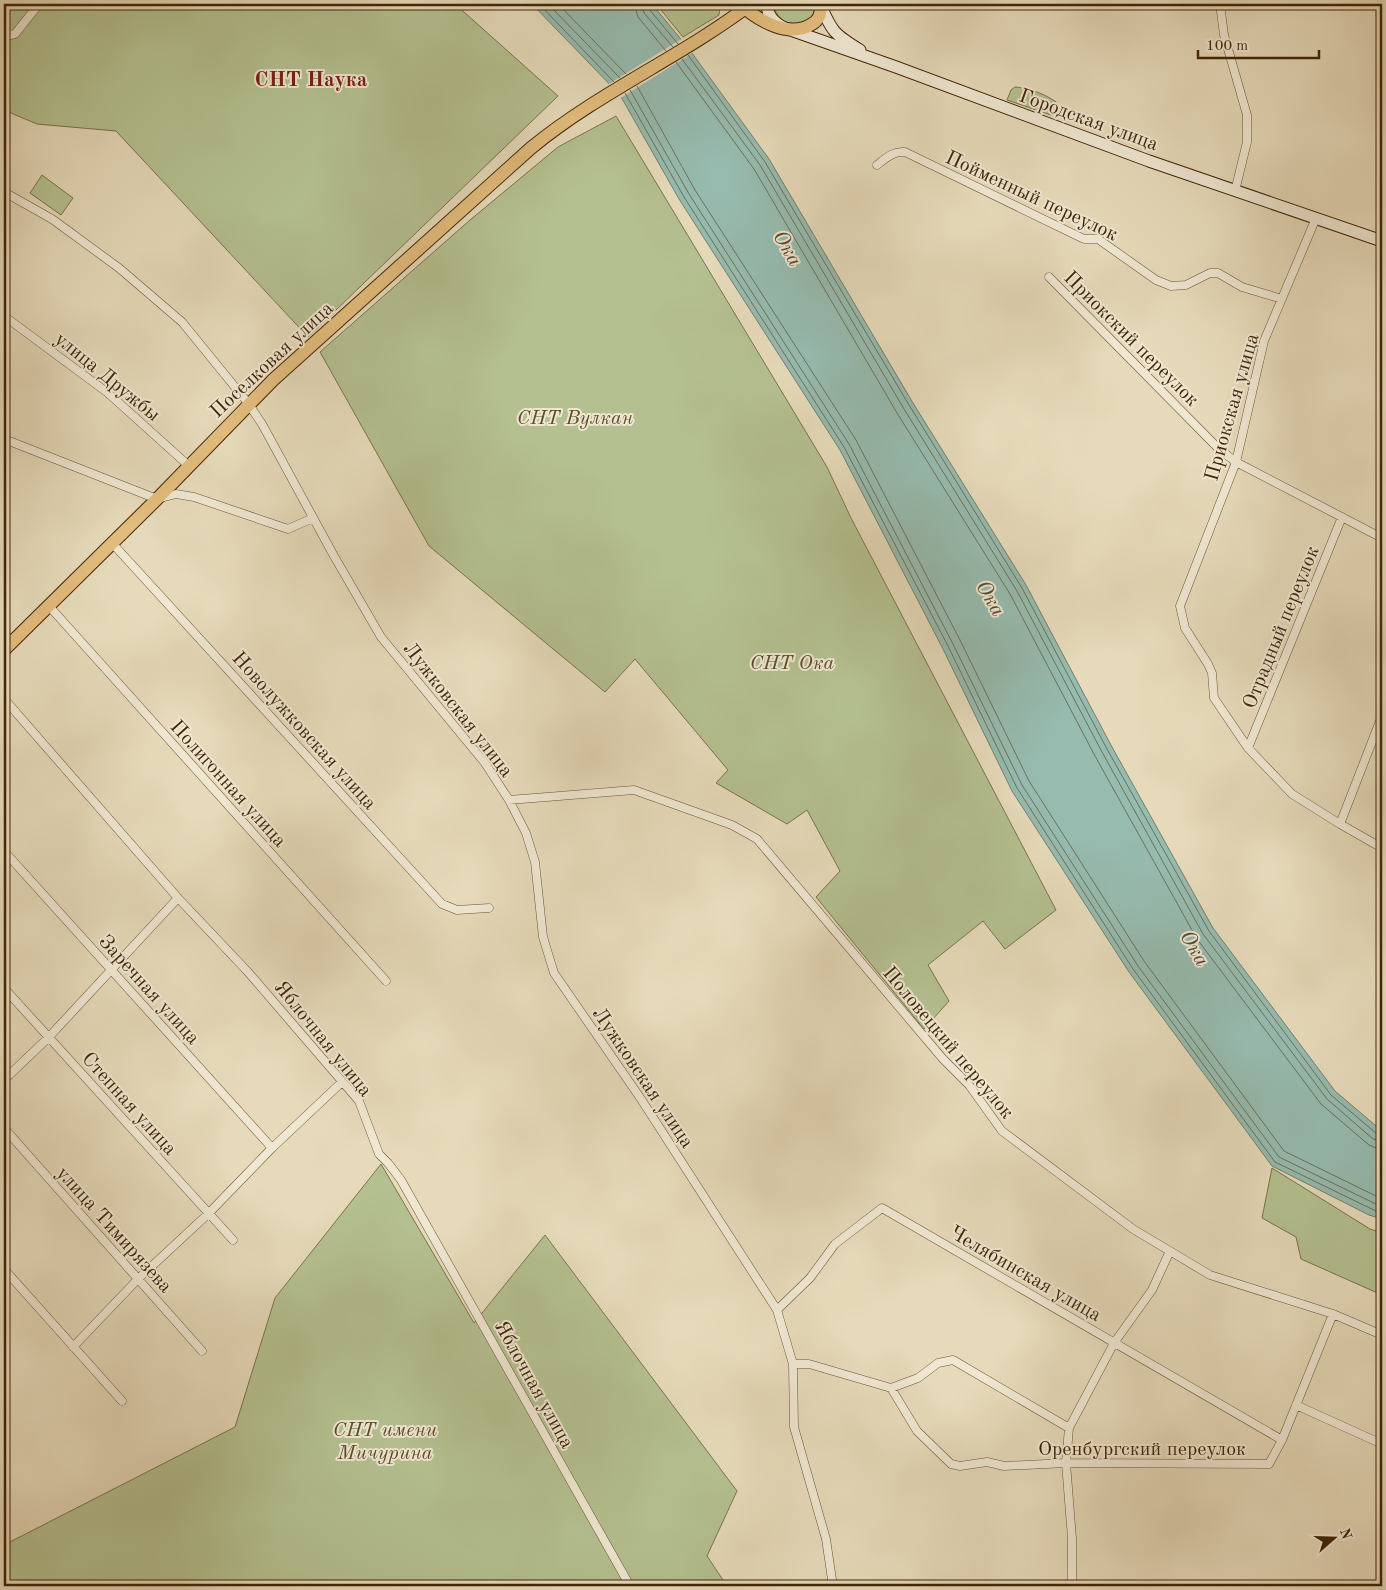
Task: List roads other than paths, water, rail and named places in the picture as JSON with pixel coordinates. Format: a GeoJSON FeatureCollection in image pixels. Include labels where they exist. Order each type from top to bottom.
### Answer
{"type":"FeatureCollection","features":[{"type":"Feature","properties":{"kind":"highway"},"geometry":{"type":"LineString","coordinates":[[722,24],[731,15],[732,4]]}},
{"type":"Feature","properties":{"kind":"highway"},"geometry":{"type":"LineString","coordinates":[[722,24],[747,20],[799,29],[815,22],[820,14],[820,4]]}},
{"type":"Feature","properties":{"kind":"highway"},"geometry":{"type":"LineString","coordinates":[[746,5],[767,22]]}},
{"type":"Feature","properties":{"kind":"highway","name":"Поселковая улица"},"geometry":{"type":"LineString","coordinates":[[4,650],[157,499],[248,403],[311,344],[531,148],[580,112],[722,24],[746,5]]}},
{"type":"Feature","properties":{"kind":"main road"},"geometry":{"type":"LineString","coordinates":[[766,4],[771,19],[785,28]]}},
{"type":"Feature","properties":{"kind":"main road"},"geometry":{"type":"LineString","coordinates":[[820,4],[829,25],[838,37],[872,58]]}},
{"type":"Feature","properties":{"kind":"main road","name":"Городская улица"},"geometry":{"type":"LineString","coordinates":[[785,28],[840,49],[872,58],[1022,115],[1235,192],[1382,240]]}},
{"type":"Feature","properties":{"kind":"street"},"geometry":{"type":"LineString","coordinates":[[4,38],[15,34],[39,4]]}},
{"type":"Feature","properties":{"kind":"street"},"geometry":{"type":"LineString","coordinates":[[1220,4],[1224,36],[1247,115],[1247,142],[1235,192]]}},
{"type":"Feature","properties":{"kind":"street","name":"Пойменный переулок"},"geometry":{"type":"LineString","coordinates":[[877,164],[898,151],[905,152],[1084,239],[1098,239],[1156,280],[1171,286],[1186,284],[1210,273],[1218,272],[1242,287],[1282,299]]}},
{"type":"Feature","properties":{"kind":"street","name":"Лужковская улица"},"geometry":{"type":"LineString","coordinates":[[4,192],[52,219],[119,268],[182,322],[248,403],[290,473],[313,518],[381,637],[486,763],[509,800],[526,833],[535,862],[543,937],[554,973],[641,1099],[777,1310],[792,1364],[794,1427],[826,1539],[833,1586]]}},
{"type":"Feature","properties":{"kind":"street","name":"Приокская улица"},"geometry":{"type":"LineString","coordinates":[[1248,748],[1214,698],[1212,673],[1185,628],[1180,606],[1236,462],[1264,341],[1316,218]]}},
{"type":"Feature","properties":{"kind":"street","name":"Приокский переулок"},"geometry":{"type":"LineString","coordinates":[[1049,277],[1219,449],[1236,462],[1382,538]]}},
{"type":"Feature","properties":{"kind":"street","name":"улица Дружбы"},"geometry":{"type":"LineString","coordinates":[[4,316],[108,393],[189,466]]}},
{"type":"Feature","properties":{"kind":"street"},"geometry":{"type":"LineString","coordinates":[[4,440],[157,499],[176,494],[194,497],[288,529],[313,518]]}},
{"type":"Feature","properties":{"kind":"street","name":"Отрадный переулок"},"geometry":{"type":"LineString","coordinates":[[1248,748],[1342,517]]}},
{"type":"Feature","properties":{"kind":"street","name":"Новолужковская улица"},"geometry":{"type":"LineString","coordinates":[[112,543],[442,904],[457,910],[489,908]]}},
{"type":"Feature","properties":{"kind":"street","name":"Полигонная улица"},"geometry":{"type":"LineString","coordinates":[[49,606],[386,981]]}},
{"type":"Feature","properties":{"kind":"street","name":"Яблочная улица"},"geometry":{"type":"LineString","coordinates":[[4,687],[5,701],[178,898],[248,972],[359,1101],[378,1154],[388,1163],[401,1180],[630,1586]]}},
{"type":"Feature","properties":{"kind":"street"},"geometry":{"type":"LineString","coordinates":[[1340,824],[1382,716]]}},
{"type":"Feature","properties":{"kind":"street"},"geometry":{"type":"LineString","coordinates":[[1248,748],[1292,794],[1382,848]]}},
{"type":"Feature","properties":{"kind":"street","name":"Половецкий переулок"},"geometry":{"type":"LineString","coordinates":[[509,800],[634,790],[732,825],[757,839],[943,1059],[969,1085],[1002,1131],[1133,1229],[1210,1275],[1333,1314],[1382,1335]]}},
{"type":"Feature","properties":{"kind":"street","name":"Заречная улица"},"geometry":{"type":"LineString","coordinates":[[4,851],[272,1148]]}},
{"type":"Feature","properties":{"kind":"street"},"geometry":{"type":"LineString","coordinates":[[4,1080],[48,1038],[178,898]]}},
{"type":"Feature","properties":{"kind":"street","name":"Степная улица"},"geometry":{"type":"LineString","coordinates":[[4,988],[233,1240]]}},
{"type":"Feature","properties":{"kind":"street"},"geometry":{"type":"LineString","coordinates":[[73,1347],[138,1279],[208,1214],[272,1148],[342,1082]]}},
{"type":"Feature","properties":{"kind":"street","name":"улица Тимирязева"},"geometry":{"type":"LineString","coordinates":[[4,1128],[202,1351]]}},
{"type":"Feature","properties":{"kind":"street","name":"Челябинская улица"},"geometry":{"type":"LineString","coordinates":[[777,1310],[810,1278],[835,1244],[882,1208],[1282,1440]]}},
{"type":"Feature","properties":{"kind":"street"},"geometry":{"type":"LineString","coordinates":[[1072,1586],[1072,1538],[1066,1462],[1069,1428],[1114,1342],[1152,1290],[1170,1251]]}},
{"type":"Feature","properties":{"kind":"street"},"geometry":{"type":"LineString","coordinates":[[4,1269],[122,1401]]}},
{"type":"Feature","properties":{"kind":"street","name":"Оренбургский переулок"},"geometry":{"type":"LineString","coordinates":[[891,1388],[917,1431],[951,1464],[960,1466],[986,1462],[1004,1466],[1066,1462],[1269,1464],[1282,1440],[1333,1314]]}},
{"type":"Feature","properties":{"kind":"street"},"geometry":{"type":"LineString","coordinates":[[792,1364],[809,1364],[891,1388],[918,1378],[938,1363],[953,1360],[1069,1428]]}},
{"type":"Feature","properties":{"kind":"street"},"geometry":{"type":"LineString","coordinates":[[1296,1404],[1382,1444]]}},
{"type":"Feature","properties":{"kind":"water","name":"Ока"},"geometry":{"type":"Polygon","coordinates":[[[532,4],[652,4],[689,49],[769,159],[913,403],[1026,585],[1112,747],[1213,928],[1335,1091],[1382,1131],[1382,1219],[1369,1215],[1272,1166],[1129,972],[1012,791],[943,649],[840,450],[679,199],[620,95],[532,4]]]}},
{"type":"Feature","properties":{"kind":"district","name":"СНТ Наука"},"geometry":{"type":"Point","coordinates":[311,79]}},
{"type":"Feature","properties":{"kind":"park label","name":"СНТ Вулкан"},"geometry":{"type":"Point","coordinates":[575,417]}},
{"type":"Feature","properties":{"kind":"park label","name":"СНТ Ока"},"geometry":{"type":"Point","coordinates":[792,662]}},
{"type":"Feature","properties":{"kind":"park label","name":"СНТ имени Мичурина"},"geometry":{"type":"Point","coordinates":[385,1440]}}]}
